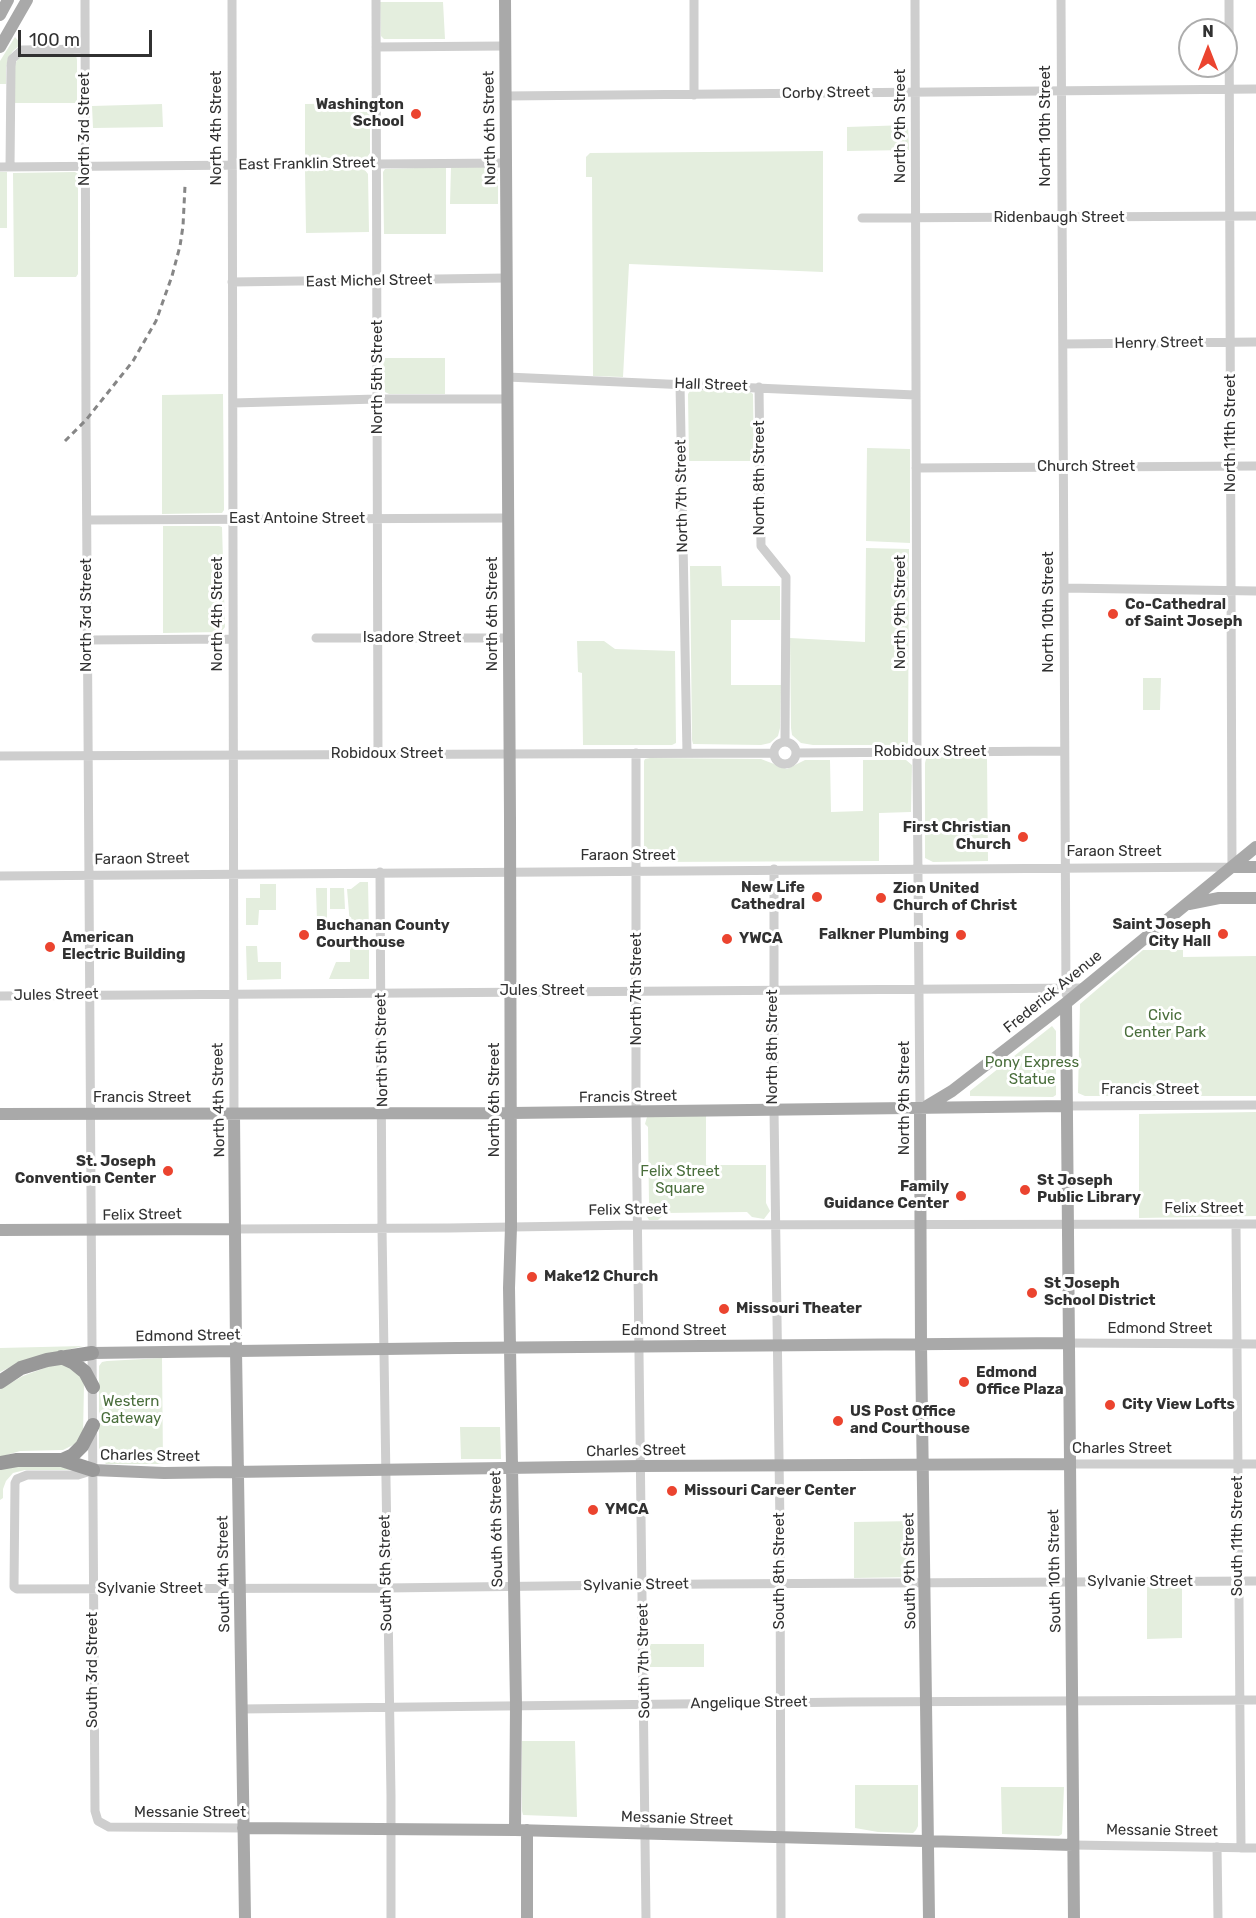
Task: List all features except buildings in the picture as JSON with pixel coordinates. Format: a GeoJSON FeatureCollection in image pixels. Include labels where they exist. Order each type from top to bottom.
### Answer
{"type":"FeatureCollection","features":[{"type":"Feature","properties":{"kind":"highway"},"geometry":{"type":"LineString","coordinates":[[0,1382],[21,1368],[61,1357],[92,1353]]}},
{"type":"Feature","properties":{"kind":"highway"},"geometry":{"type":"LineString","coordinates":[[61,1357],[85,1372],[93,1387]]}},
{"type":"Feature","properties":{"kind":"highway"},"geometry":{"type":"LineString","coordinates":[[62,1460],[73,1455],[82,1446],[93,1425]]}},
{"type":"Feature","properties":{"kind":"highway"},"geometry":{"type":"LineString","coordinates":[[0,1463],[17,1460],[62,1460],[93,1470]]}},
{"type":"Feature","properties":{"kind":"main road"},"geometry":{"type":"LineString","coordinates":[[0,15],[8,0]]}},
{"type":"Feature","properties":{"kind":"main road"},"geometry":{"type":"LineString","coordinates":[[0,47],[27,0]]}},
{"type":"Feature","properties":{"kind":"main road","name":"North 6th Street"},"geometry":{"type":"LineString","coordinates":[[505,0],[511,1227]]}},
{"type":"Feature","properties":{"kind":"main road","name":"Frederick Avenue"},"geometry":{"type":"LineString","coordinates":[[920,1109],[938,1101],[952,1091],[1066,1003],[1256,847]]}},
{"type":"Feature","properties":{"kind":"main road","name":"Faraon Street"},"geometry":{"type":"LineString","coordinates":[[1232,867],[1256,867]]}},
{"type":"Feature","properties":{"kind":"main road"},"geometry":{"type":"LineString","coordinates":[[1185,905],[1219,898],[1256,898]]}},
{"type":"Feature","properties":{"kind":"main road","name":"North 10th Street"},"geometry":{"type":"LineString","coordinates":[[1066,1003],[1067,1224]]}},
{"type":"Feature","properties":{"kind":"main road","name":"Francis Street"},"geometry":{"type":"LineString","coordinates":[[0,1114],[511,1113],[1067,1106]]}},
{"type":"Feature","properties":{"kind":"main road","name":"North 9th Street"},"geometry":{"type":"LineString","coordinates":[[920,1109],[920,1224]]}},
{"type":"Feature","properties":{"kind":"main road","name":"North 4th Street"},"geometry":{"type":"LineString","coordinates":[[234,1114],[235,1229]]}},
{"type":"Feature","properties":{"kind":"main road","name":"South 9th Street"},"geometry":{"type":"LineString","coordinates":[[920,1224],[928,1918]]}},
{"type":"Feature","properties":{"kind":"main road","name":"South 10th Street"},"geometry":{"type":"LineString","coordinates":[[1067,1224],[1074,1918]]}},
{"type":"Feature","properties":{"kind":"main road","name":"South 6th Street"},"geometry":{"type":"LineString","coordinates":[[511,1227],[509,1347],[516,1705],[527,1918]]}},
{"type":"Feature","properties":{"kind":"main road","name":"Felix Street"},"geometry":{"type":"LineString","coordinates":[[0,1230],[235,1229]]}},
{"type":"Feature","properties":{"kind":"main road","name":"South 4th Street"},"geometry":{"type":"LineString","coordinates":[[235,1229],[244,1918]]}},
{"type":"Feature","properties":{"kind":"main road","name":"Edmond Street"},"geometry":{"type":"LineString","coordinates":[[92,1353],[1068,1343]]}},
{"type":"Feature","properties":{"kind":"main road","name":"Charles Street"},"geometry":{"type":"LineString","coordinates":[[93,1470],[142,1473],[641,1466],[1069,1464]]}},
{"type":"Feature","properties":{"kind":"main road","name":"Messanie Street"},"geometry":{"type":"LineString","coordinates":[[243,1828],[521,1830],[1073,1845]]}},
{"type":"Feature","properties":{"kind":"street","name":"North 3rd Street"},"geometry":{"type":"LineString","coordinates":[[85,0],[90,1230]]}},
{"type":"Feature","properties":{"kind":"street","name":"North 4th Street"},"geometry":{"type":"LineString","coordinates":[[232,0],[234,1114]]}},
{"type":"Feature","properties":{"kind":"street","name":"North 5th Street"},"geometry":{"type":"LineString","coordinates":[[376,0],[378,754]]}},
{"type":"Feature","properties":{"kind":"street"},"geometry":{"type":"LineString","coordinates":[[694,0],[694,95]]}},
{"type":"Feature","properties":{"kind":"street","name":"North 9th Street"},"geometry":{"type":"LineString","coordinates":[[915,0],[916,752],[920,1109]]}},
{"type":"Feature","properties":{"kind":"street","name":"North 10th Street"},"geometry":{"type":"LineString","coordinates":[[1061,0],[1066,1003]]}},
{"type":"Feature","properties":{"kind":"street","name":"North 11th Street"},"geometry":{"type":"LineString","coordinates":[[1229,0],[1232,867]]}},
{"type":"Feature","properties":{"kind":"street"},"geometry":{"type":"LineString","coordinates":[[376,46],[504,46]]}},
{"type":"Feature","properties":{"kind":"street"},"geometry":{"type":"LineString","coordinates":[[5,167],[12,59],[22,50],[85,49]]}},
{"type":"Feature","properties":{"kind":"street","name":"Corby Street"},"geometry":{"type":"LineString","coordinates":[[505,96],[1256,89]]}},
{"type":"Feature","properties":{"kind":"street","name":"East Franklin Street"},"geometry":{"type":"LineString","coordinates":[[5,167],[506,163]]}},
{"type":"Feature","properties":{"kind":"street","name":"Ridenbaugh Street"},"geometry":{"type":"LineString","coordinates":[[862,218],[1256,216]]}},
{"type":"Feature","properties":{"kind":"street","name":"East Michel Street"},"geometry":{"type":"LineString","coordinates":[[232,282],[506,278]]}},
{"type":"Feature","properties":{"kind":"street","name":"Henry Street"},"geometry":{"type":"LineString","coordinates":[[1063,344],[1256,342]]}},
{"type":"Feature","properties":{"kind":"street","name":"Hall Street"},"geometry":{"type":"LineString","coordinates":[[507,377],[915,395]]}},
{"type":"Feature","properties":{"kind":"street","name":"North 7th Street"},"geometry":{"type":"LineString","coordinates":[[680,384],[687,753]]}},
{"type":"Feature","properties":{"kind":"street","name":"North 8th Street"},"geometry":{"type":"LineString","coordinates":[[759,387],[761,546],[786,577],[785,741]]}},
{"type":"Feature","properties":{"kind":"street"},"geometry":{"type":"LineString","coordinates":[[232,403],[377,399],[507,399]]}},
{"type":"Feature","properties":{"kind":"street","name":"Church Street"},"geometry":{"type":"LineString","coordinates":[[916,468],[1256,466]]}},
{"type":"Feature","properties":{"kind":"street","name":"East Antoine Street"},"geometry":{"type":"LineString","coordinates":[[87,520],[508,518]]}},
{"type":"Feature","properties":{"kind":"street"},"geometry":{"type":"LineString","coordinates":[[1064,588],[1256,591]]}},
{"type":"Feature","properties":{"kind":"street","name":"Isadore Street"},"geometry":{"type":"LineString","coordinates":[[316,638],[508,638]]}},
{"type":"Feature","properties":{"kind":"street"},"geometry":{"type":"LineString","coordinates":[[88,640],[233,639]]}},
{"type":"Feature","properties":{"kind":"street"},"geometry":{"type":"LineString","coordinates":[[785,741],[792,743],[796,753],[794,760],[787,764],[777,761],[774,753],[777,744],[785,741]]}},
{"type":"Feature","properties":{"kind":"street","name":"Robidoux Street"},"geometry":{"type":"LineString","coordinates":[[796,753],[1064,751]]}},
{"type":"Feature","properties":{"kind":"street","name":"North 7th Street"},"geometry":{"type":"LineString","coordinates":[[636,753],[638,1225]]}},
{"type":"Feature","properties":{"kind":"street","name":"Robidoux Street"},"geometry":{"type":"LineString","coordinates":[[0,756],[774,753]]}},
{"type":"Feature","properties":{"kind":"street","name":"Faraon Street"},"geometry":{"type":"LineString","coordinates":[[0,876],[1232,867]]}},
{"type":"Feature","properties":{"kind":"street","name":"North 8th Street"},"geometry":{"type":"LineString","coordinates":[[774,869],[776,1224]]}},
{"type":"Feature","properties":{"kind":"street","name":"North 5th Street"},"geometry":{"type":"LineString","coordinates":[[380,872],[382,1228]]}},
{"type":"Feature","properties":{"kind":"street","name":"Jules Street"},"geometry":{"type":"LineString","coordinates":[[0,996],[1084,988]]}},
{"type":"Feature","properties":{"kind":"street","name":"Francis Street"},"geometry":{"type":"LineString","coordinates":[[1067,1106],[1256,1105]]}},
{"type":"Feature","properties":{"kind":"street","name":"Felix Street"},"geometry":{"type":"LineString","coordinates":[[235,1229],[776,1224],[1256,1224]]}},
{"type":"Feature","properties":{"kind":"street","name":"South 8th Street"},"geometry":{"type":"LineString","coordinates":[[776,1224],[781,1918]]}},
{"type":"Feature","properties":{"kind":"street","name":"South 11th Street"},"geometry":{"type":"LineString","coordinates":[[1236,1224],[1241,1848]]}},
{"type":"Feature","properties":{"kind":"street","name":"South 7th Street"},"geometry":{"type":"LineString","coordinates":[[638,1225],[646,1918]]}},
{"type":"Feature","properties":{"kind":"street","name":"South 5th Street"},"geometry":{"type":"LineString","coordinates":[[382,1228],[391,1918]]}},
{"type":"Feature","properties":{"kind":"street","name":"South 3rd Street"},"geometry":{"type":"LineString","coordinates":[[90,1230],[93,1387],[94,1811],[98,1821]]}},
{"type":"Feature","properties":{"kind":"street","name":"Edmond Street"},"geometry":{"type":"LineString","coordinates":[[1068,1343],[1256,1344]]}},
{"type":"Feature","properties":{"kind":"street","name":"Charles Street"},"geometry":{"type":"LineString","coordinates":[[1069,1464],[1256,1464]]}},
{"type":"Feature","properties":{"kind":"street","name":"Charles Street"},"geometry":{"type":"LineString","coordinates":[[16,1589],[14,1587],[14,1489],[17,1479],[27,1475],[78,1475],[93,1470]]}},
{"type":"Feature","properties":{"kind":"street","name":"Sylvanie Street"},"geometry":{"type":"LineString","coordinates":[[16,1589],[1256,1581]]}},
{"type":"Feature","properties":{"kind":"street","name":"Angelique Street"},"geometry":{"type":"LineString","coordinates":[[241,1709],[780,1702],[1256,1700]]}},
{"type":"Feature","properties":{"kind":"street","name":"Messanie Street"},"geometry":{"type":"LineString","coordinates":[[98,1821],[105,1826],[118,1827],[243,1828]]}},
{"type":"Feature","properties":{"kind":"street","name":"Messanie Street"},"geometry":{"type":"LineString","coordinates":[[1073,1845],[1256,1848]]}},
{"type":"Feature","properties":{"kind":"street"},"geometry":{"type":"LineString","coordinates":[[1217,1847],[1218,1918]]}},
{"type":"Feature","properties":{"kind":"green space"},"geometry":{"type":"Polygon","coordinates":[[[380,2],[443,2],[445,39],[384,39],[381,36],[380,2]]]}},
{"type":"Feature","properties":{"kind":"green space"},"geometry":{"type":"Polygon","coordinates":[[[15,37],[21,44],[8,58],[6,84],[0,84],[0,61],[15,37]]]}},
{"type":"Feature","properties":{"kind":"green space"},"geometry":{"type":"Polygon","coordinates":[[[73,53],[77,60],[77,103],[15,103],[15,65],[18,58],[24,54],[73,53]]]}},
{"type":"Feature","properties":{"kind":"green space"},"geometry":{"type":"Polygon","coordinates":[[[370,103],[370,153],[366,158],[305,158],[305,104],[370,103]]]}},
{"type":"Feature","properties":{"kind":"green space"},"geometry":{"type":"Polygon","coordinates":[[[162,104],[163,127],[93,128],[92,106],[162,104]]]}},
{"type":"Feature","properties":{"kind":"green space"},"geometry":{"type":"Polygon","coordinates":[[[908,125],[909,150],[847,151],[847,127],[908,125]]]}},
{"type":"Feature","properties":{"kind":"green space"},"geometry":{"type":"Polygon","coordinates":[[[823,151],[823,272],[629,264],[623,377],[593,376],[592,177],[586,177],[586,157],[590,153],[823,151]]]}},
{"type":"Feature","properties":{"kind":"green space"},"geometry":{"type":"Polygon","coordinates":[[[446,167],[446,234],[384,234],[383,172],[385,169],[446,167]]]}},
{"type":"Feature","properties":{"kind":"green space"},"geometry":{"type":"Polygon","coordinates":[[[451,167],[495,167],[498,169],[498,204],[450,204],[451,167]]]}},
{"type":"Feature","properties":{"kind":"green space"},"geometry":{"type":"Polygon","coordinates":[[[364,169],[368,174],[369,232],[306,233],[305,170],[364,169]]]}},
{"type":"Feature","properties":{"kind":"green space"},"geometry":{"type":"Polygon","coordinates":[[[0,172],[7,172],[7,228],[0,228],[0,172]]]}},
{"type":"Feature","properties":{"kind":"green space"},"geometry":{"type":"Polygon","coordinates":[[[75,172],[78,174],[78,274],[76,277],[14,277],[13,173],[75,172]]]}},
{"type":"Feature","properties":{"kind":"green space"},"geometry":{"type":"Polygon","coordinates":[[[383,358],[445,358],[445,394],[389,394],[385,392],[383,358]]]}},
{"type":"Feature","properties":{"kind":"green space"},"geometry":{"type":"Polygon","coordinates":[[[694,390],[753,394],[754,461],[689,461],[688,394],[694,390]]]}},
{"type":"Feature","properties":{"kind":"green space"},"geometry":{"type":"Polygon","coordinates":[[[223,394],[224,510],[222,513],[162,514],[162,395],[223,394]]]}},
{"type":"Feature","properties":{"kind":"green space"},"geometry":{"type":"Polygon","coordinates":[[[867,448],[910,449],[910,543],[866,541],[867,448]]]}},
{"type":"Feature","properties":{"kind":"green space"},"geometry":{"type":"Polygon","coordinates":[[[163,526],[222,527],[225,627],[221,632],[163,633],[163,526]]]}},
{"type":"Feature","properties":{"kind":"green space"},"geometry":{"type":"Polygon","coordinates":[[[866,548],[909,549],[908,743],[906,745],[813,745],[801,743],[792,735],[791,728],[790,638],[865,642],[866,548]]]}},
{"type":"Feature","properties":{"kind":"green space"},"geometry":{"type":"Polygon","coordinates":[[[690,566],[721,566],[722,586],[780,586],[780,620],[731,620],[731,685],[781,685],[780,728],[778,736],[770,743],[761,745],[693,744],[690,566]]]}},
{"type":"Feature","properties":{"kind":"green space"},"geometry":{"type":"Polygon","coordinates":[[[577,641],[604,641],[615,649],[675,651],[676,743],[672,745],[583,745],[582,673],[578,672],[577,641]]]}},
{"type":"Feature","properties":{"kind":"green space"},"geometry":{"type":"Polygon","coordinates":[[[1143,678],[1161,678],[1160,710],[1143,710],[1143,678]]]}},
{"type":"Feature","properties":{"kind":"green space"},"geometry":{"type":"Polygon","coordinates":[[[930,757],[987,757],[988,861],[933,862],[925,858],[925,763],[930,757]]]}},
{"type":"Feature","properties":{"kind":"green space"},"geometry":{"type":"Polygon","coordinates":[[[650,758],[761,759],[787,769],[805,760],[830,760],[831,812],[863,811],[863,760],[906,760],[912,765],[911,812],[879,813],[879,861],[650,862],[644,856],[644,761],[650,758]]]}},
{"type":"Feature","properties":{"kind":"green space"},"geometry":{"type":"Polygon","coordinates":[[[360,882],[368,882],[369,932],[355,932],[355,925],[350,925],[347,889],[351,889],[360,882]]]}},
{"type":"Feature","properties":{"kind":"green space"},"geometry":{"type":"Polygon","coordinates":[[[260,884],[276,884],[276,910],[259,910],[258,925],[246,925],[246,898],[260,898],[260,884]]]}},
{"type":"Feature","properties":{"kind":"green space"},"geometry":{"type":"Polygon","coordinates":[[[316,888],[327,888],[327,920],[317,920],[316,888]]]}},
{"type":"Feature","properties":{"kind":"green space"},"geometry":{"type":"Polygon","coordinates":[[[330,888],[344,888],[345,909],[330,909],[330,888]]]}},
{"type":"Feature","properties":{"kind":"green space"},"geometry":{"type":"Polygon","coordinates":[[[355,937],[369,937],[369,979],[329,979],[336,962],[350,962],[350,945],[355,945],[355,937]]]}},
{"type":"Feature","properties":{"kind":"green space"},"geometry":{"type":"Polygon","coordinates":[[[246,946],[257,946],[258,962],[281,962],[281,979],[247,980],[246,946]]]}},
{"type":"Feature","properties":{"kind":"green space","name":"Civic Center Park"},"geometry":{"type":"Polygon","coordinates":[[[1143,950],[1183,950],[1183,957],[1256,956],[1256,1096],[1085,1096],[1078,1093],[1080,1004],[1143,950]]]}},
{"type":"Feature","properties":{"kind":"green space","name":"Pony Express Statue"},"geometry":{"type":"Polygon","coordinates":[[[1052,1026],[1056,1031],[1056,1095],[1053,1097],[970,1096],[970,1091],[1052,1026]]]}},
{"type":"Feature","properties":{"kind":"green space"},"geometry":{"type":"Polygon","coordinates":[[[1256,1112],[1256,1216],[1139,1218],[1139,1114],[1256,1112]]]}},
{"type":"Feature","properties":{"kind":"green space","name":"Felix Street Square"},"geometry":{"type":"Polygon","coordinates":[[[706,1115],[706,1165],[766,1165],[766,1203],[770,1211],[764,1219],[752,1217],[747,1212],[665,1213],[658,1220],[649,1220],[645,1211],[649,1203],[648,1127],[645,1124],[647,1117],[706,1115]]]}},
{"type":"Feature","properties":{"kind":"green space"},"geometry":{"type":"Polygon","coordinates":[[[83,1346],[25,1360],[0,1372],[0,1348],[83,1346]]]}},
{"type":"Feature","properties":{"kind":"green space","name":"Western Gateway"},"geometry":{"type":"Polygon","coordinates":[[[162,1358],[163,1464],[106,1464],[99,1456],[99,1366],[102,1362],[107,1361],[162,1358]]]}},
{"type":"Feature","properties":{"kind":"green space"},"geometry":{"type":"Polygon","coordinates":[[[58,1363],[70,1367],[82,1378],[84,1385],[83,1435],[77,1443],[63,1450],[20,1451],[3,1456],[80,1470],[25,1470],[13,1473],[6,1481],[3,1498],[0,1500],[0,1389],[23,1376],[50,1366],[50,1364],[58,1363]]]}},
{"type":"Feature","properties":{"kind":"green space"},"geometry":{"type":"Polygon","coordinates":[[[460,1427],[500,1427],[501,1459],[461,1459],[460,1427]]]}},
{"type":"Feature","properties":{"kind":"green space"},"geometry":{"type":"Polygon","coordinates":[[[916,1521],[914,1577],[854,1578],[854,1522],[916,1521]]]}},
{"type":"Feature","properties":{"kind":"green space"},"geometry":{"type":"Polygon","coordinates":[[[1147,1587],[1182,1587],[1182,1638],[1147,1639],[1147,1587]]]}},
{"type":"Feature","properties":{"kind":"green space"},"geometry":{"type":"Polygon","coordinates":[[[650,1644],[704,1644],[704,1667],[650,1667],[650,1644]]]}},
{"type":"Feature","properties":{"kind":"green space"},"geometry":{"type":"Polygon","coordinates":[[[522,1741],[575,1741],[577,1817],[523,1815],[522,1741]]]}},
{"type":"Feature","properties":{"kind":"green space"},"geometry":{"type":"Polygon","coordinates":[[[855,1785],[918,1785],[918,1826],[916,1830],[913,1833],[878,1832],[855,1828],[855,1785]]]}},
{"type":"Feature","properties":{"kind":"green space"},"geometry":{"type":"Polygon","coordinates":[[[1001,1787],[1064,1787],[1062,1834],[1059,1836],[1002,1834],[1001,1787]]]}},
{"type":"Feature","properties":{"kind":"railway"},"geometry":{"type":"LineString","coordinates":[[65,441],[86,420],[133,361],[156,321],[180,246],[185,186]]}},
{"type":"Feature","properties":{"kind":"place","name":"Washington School"},"geometry":{"type":"Point","coordinates":[416,114]}},
{"type":"Feature","properties":{"kind":"place","name":"Co-Cathedral of Saint Joseph"},"geometry":{"type":"Point","coordinates":[1113,614]}},
{"type":"Feature","properties":{"kind":"place","name":"First Christian Church"},"geometry":{"type":"Point","coordinates":[1023,837]}},
{"type":"Feature","properties":{"kind":"place","name":"New Life Cathedral"},"geometry":{"type":"Point","coordinates":[817,897]}},
{"type":"Feature","properties":{"kind":"place","name":"Zion United Church of Christ"},"geometry":{"type":"Point","coordinates":[881,898]}},
{"type":"Feature","properties":{"kind":"place","name":"Saint Joseph City Hall"},"geometry":{"type":"Point","coordinates":[1223,934]}},
{"type":"Feature","properties":{"kind":"place","name":"Buchanan County Courthouse"},"geometry":{"type":"Point","coordinates":[304,935]}},
{"type":"Feature","properties":{"kind":"place","name":"Falkner Plumbing"},"geometry":{"type":"Point","coordinates":[961,935]}},
{"type":"Feature","properties":{"kind":"place","name":"YWCA"},"geometry":{"type":"Point","coordinates":[727,939]}},
{"type":"Feature","properties":{"kind":"place","name":"American Electric Building"},"geometry":{"type":"Point","coordinates":[50,947]}},
{"type":"Feature","properties":{"kind":"place","name":"St. Joseph Convention Center"},"geometry":{"type":"Point","coordinates":[168,1171]}},
{"type":"Feature","properties":{"kind":"place","name":"St Joseph Public Library"},"geometry":{"type":"Point","coordinates":[1025,1190]}},
{"type":"Feature","properties":{"kind":"place","name":"Family Guidance Center"},"geometry":{"type":"Point","coordinates":[961,1196]}},
{"type":"Feature","properties":{"kind":"place","name":"Make12 Church"},"geometry":{"type":"Point","coordinates":[532,1277]}},
{"type":"Feature","properties":{"kind":"place","name":"St Joseph School District"},"geometry":{"type":"Point","coordinates":[1032,1293]}},
{"type":"Feature","properties":{"kind":"place","name":"Missouri Theater"},"geometry":{"type":"Point","coordinates":[724,1309]}},
{"type":"Feature","properties":{"kind":"place","name":"Edmond Office Plaza"},"geometry":{"type":"Point","coordinates":[964,1382]}},
{"type":"Feature","properties":{"kind":"place","name":"City View Lofts"},"geometry":{"type":"Point","coordinates":[1110,1405]}},
{"type":"Feature","properties":{"kind":"place","name":"US Post Office and Courthouse"},"geometry":{"type":"Point","coordinates":[838,1421]}},
{"type":"Feature","properties":{"kind":"place","name":"Missouri Career Center"},"geometry":{"type":"Point","coordinates":[672,1491]}},
{"type":"Feature","properties":{"kind":"place","name":"YMCA"},"geometry":{"type":"Point","coordinates":[593,1510]}}]}
